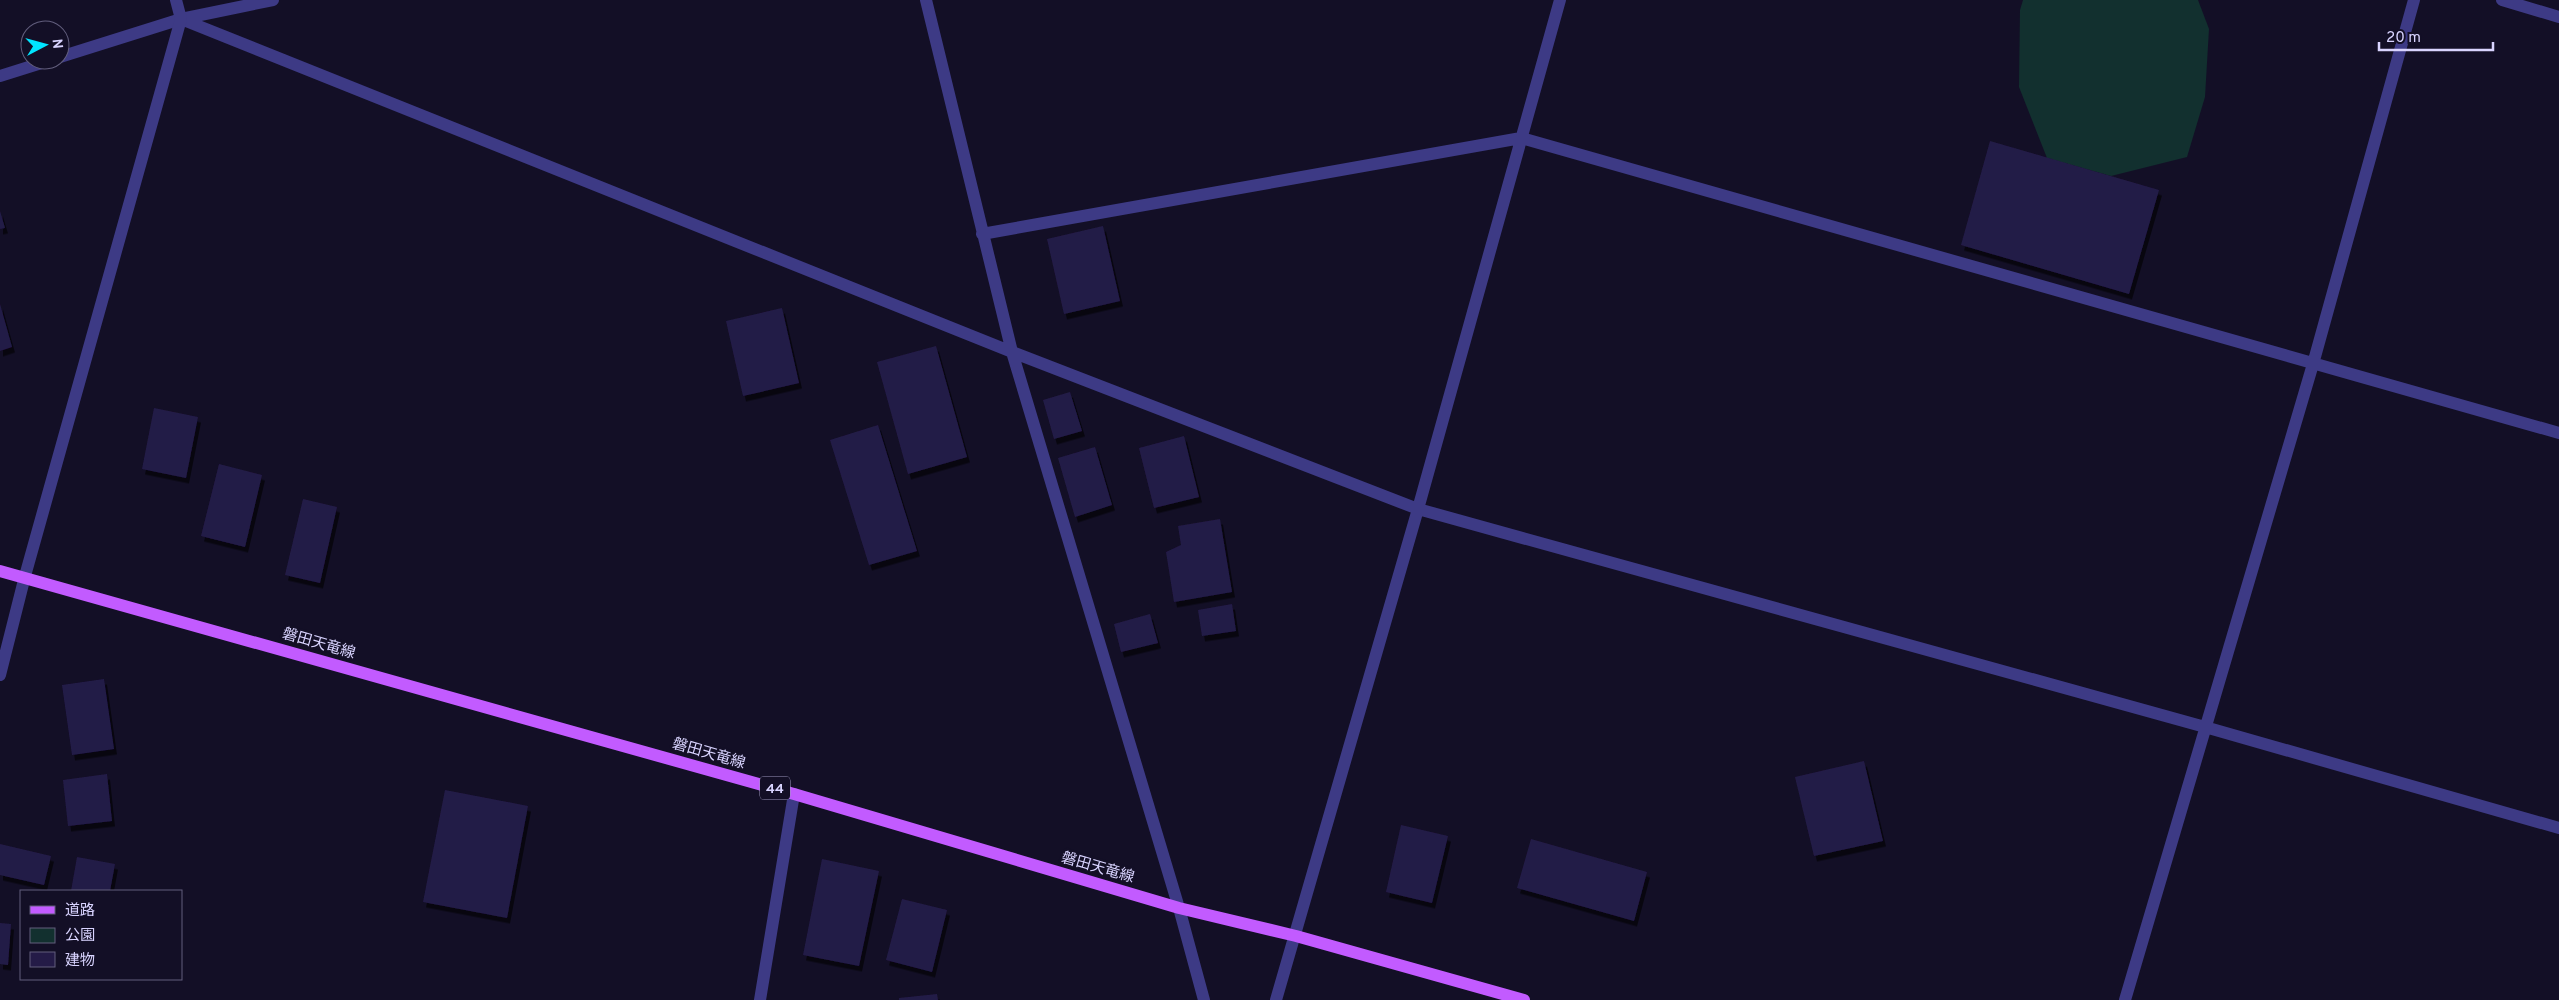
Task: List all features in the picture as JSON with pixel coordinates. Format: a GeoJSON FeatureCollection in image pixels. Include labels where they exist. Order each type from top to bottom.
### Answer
{"type":"FeatureCollection","features":[{"type":"Feature","properties":{"kind":"main road","name":"磐田天竜線"},"geometry":{"type":"LineString","coordinates":[[0,570],[794,794],[1179,908],[1296,936],[1524,1000]]}},
{"type":"Feature","properties":{"kind":"street"},"geometry":{"type":"LineString","coordinates":[[0,675],[25,576],[181,19],[176,0]]}},
{"type":"Feature","properties":{"kind":"street"},"geometry":{"type":"LineString","coordinates":[[70,54],[181,19],[273,0]]}},
{"type":"Feature","properties":{"kind":"street"},"geometry":{"type":"LineString","coordinates":[[926,0],[1012,352],[1179,908],[1204,1000]]}},
{"type":"Feature","properties":{"kind":"street"},"geometry":{"type":"LineString","coordinates":[[1276,1000],[1418,509],[1560,0]]}},
{"type":"Feature","properties":{"kind":"street"},"geometry":{"type":"LineString","coordinates":[[2125,1000],[2313,364],[2414,0]]}},
{"type":"Feature","properties":{"kind":"street"},"geometry":{"type":"LineString","coordinates":[[2502,0],[2559,17]]}},
{"type":"Feature","properties":{"kind":"street"},"geometry":{"type":"LineString","coordinates":[[181,19],[1012,352],[1418,509],[2205,726],[2559,828]]}},
{"type":"Feature","properties":{"kind":"street"},"geometry":{"type":"LineString","coordinates":[[0,76],[20,70]]}},
{"type":"Feature","properties":{"kind":"street"},"geometry":{"type":"LineString","coordinates":[[982,234],[1521,138],[2559,433]]}},
{"type":"Feature","properties":{"kind":"street"},"geometry":{"type":"LineString","coordinates":[[760,1000],[794,794]]}},
{"type":"Feature","properties":{"kind":"green space"},"geometry":{"type":"Polygon","coordinates":[[[2023,0],[2198,0],[2209,29],[2205,97],[2187,157],[2111,176],[2047,158],[2019,87],[2020,10],[2023,0]]]}},
{"type":"Feature","properties":{"kind":"building"},"geometry":{"type":"Polygon","coordinates":[[[1990,141],[2159,190],[2129,294],[1961,245],[1990,141]]]}},
{"type":"Feature","properties":{"kind":"building"},"geometry":{"type":"Polygon","coordinates":[[[0,211],[5,228],[0,229],[0,211]]]}},
{"type":"Feature","properties":{"kind":"building"},"geometry":{"type":"Polygon","coordinates":[[[1103,226],[1120,301],[1064,314],[1047,239],[1103,226]]]}},
{"type":"Feature","properties":{"kind":"building"},"geometry":{"type":"Polygon","coordinates":[[[0,304],[12,347],[0,351],[0,304]]]}},
{"type":"Feature","properties":{"kind":"building"},"geometry":{"type":"Polygon","coordinates":[[[782,308],[799,383],[743,396],[726,321],[782,308]]]}},
{"type":"Feature","properties":{"kind":"building"},"geometry":{"type":"Polygon","coordinates":[[[936,346],[967,457],[908,474],[877,362],[936,346]]]}},
{"type":"Feature","properties":{"kind":"building"},"geometry":{"type":"Polygon","coordinates":[[[1070,392],[1082,431],[1054,439],[1043,400],[1070,392]]]}},
{"type":"Feature","properties":{"kind":"building"},"geometry":{"type":"Polygon","coordinates":[[[154,408],[198,417],[186,478],[142,469],[154,408]]]}},
{"type":"Feature","properties":{"kind":"building"},"geometry":{"type":"Polygon","coordinates":[[[878,425],[917,551],[869,565],[830,440],[878,425]]]}},
{"type":"Feature","properties":{"kind":"building"},"geometry":{"type":"Polygon","coordinates":[[[1184,436],[1199,497],[1154,508],[1139,448],[1184,436]]]}},
{"type":"Feature","properties":{"kind":"building"},"geometry":{"type":"Polygon","coordinates":[[[1095,447],[1112,505],[1075,517],[1058,458],[1095,447]]]}},
{"type":"Feature","properties":{"kind":"building"},"geometry":{"type":"Polygon","coordinates":[[[219,464],[262,475],[245,547],[201,536],[219,464]]]}},
{"type":"Feature","properties":{"kind":"building"},"geometry":{"type":"Polygon","coordinates":[[[303,499],[337,507],[320,583],[285,575],[303,499]]]}},
{"type":"Feature","properties":{"kind":"building"},"geometry":{"type":"Polygon","coordinates":[[[1220,519],[1232,592],[1174,602],[1166,552],[1181,545],[1178,526],[1220,519]]]}},
{"type":"Feature","properties":{"kind":"building"},"geometry":{"type":"Polygon","coordinates":[[[1232,604],[1236,631],[1202,636],[1198,610],[1232,604]]]}},
{"type":"Feature","properties":{"kind":"building"},"geometry":{"type":"Polygon","coordinates":[[[1150,614],[1158,643],[1121,652],[1114,624],[1150,614]]]}},
{"type":"Feature","properties":{"kind":"building"},"geometry":{"type":"Polygon","coordinates":[[[104,679],[114,749],[72,755],[62,685],[104,679]]]}},
{"type":"Feature","properties":{"kind":"building"},"geometry":{"type":"Polygon","coordinates":[[[1864,761],[1883,841],[1814,856],[1795,777],[1864,761]]]}},
{"type":"Feature","properties":{"kind":"building"},"geometry":{"type":"Polygon","coordinates":[[[107,774],[112,821],[68,826],[63,780],[107,774]]]}},
{"type":"Feature","properties":{"kind":"building"},"geometry":{"type":"Polygon","coordinates":[[[445,790],[528,806],[507,918],[423,902],[445,790]]]}},
{"type":"Feature","properties":{"kind":"building"},"geometry":{"type":"Polygon","coordinates":[[[1401,825],[1448,836],[1432,903],[1386,892],[1401,825]]]}},
{"type":"Feature","properties":{"kind":"building"},"geometry":{"type":"Polygon","coordinates":[[[1531,839],[1647,872],[1634,921],[1517,888],[1531,839]]]}},
{"type":"Feature","properties":{"kind":"building"},"geometry":{"type":"Polygon","coordinates":[[[0,844],[51,856],[44,885],[0,875],[0,844]]]}},
{"type":"Feature","properties":{"kind":"building"},"geometry":{"type":"Polygon","coordinates":[[[77,857],[115,864],[110,890],[71,890],[77,857]]]}},
{"type":"Feature","properties":{"kind":"building"},"geometry":{"type":"Polygon","coordinates":[[[822,859],[879,871],[859,966],[803,955],[822,859]]]}},
{"type":"Feature","properties":{"kind":"building"},"geometry":{"type":"Polygon","coordinates":[[[902,899],[947,910],[932,972],[886,960],[902,899]]]}},
{"type":"Feature","properties":{"kind":"building"},"geometry":{"type":"Polygon","coordinates":[[[0,923],[11,924],[8,965],[0,964],[0,923]]]}},
{"type":"Feature","properties":{"kind":"building"},"geometry":{"type":"Polygon","coordinates":[[[937,994],[938,1000],[899,1000],[899,998],[937,994]]]}}]}
